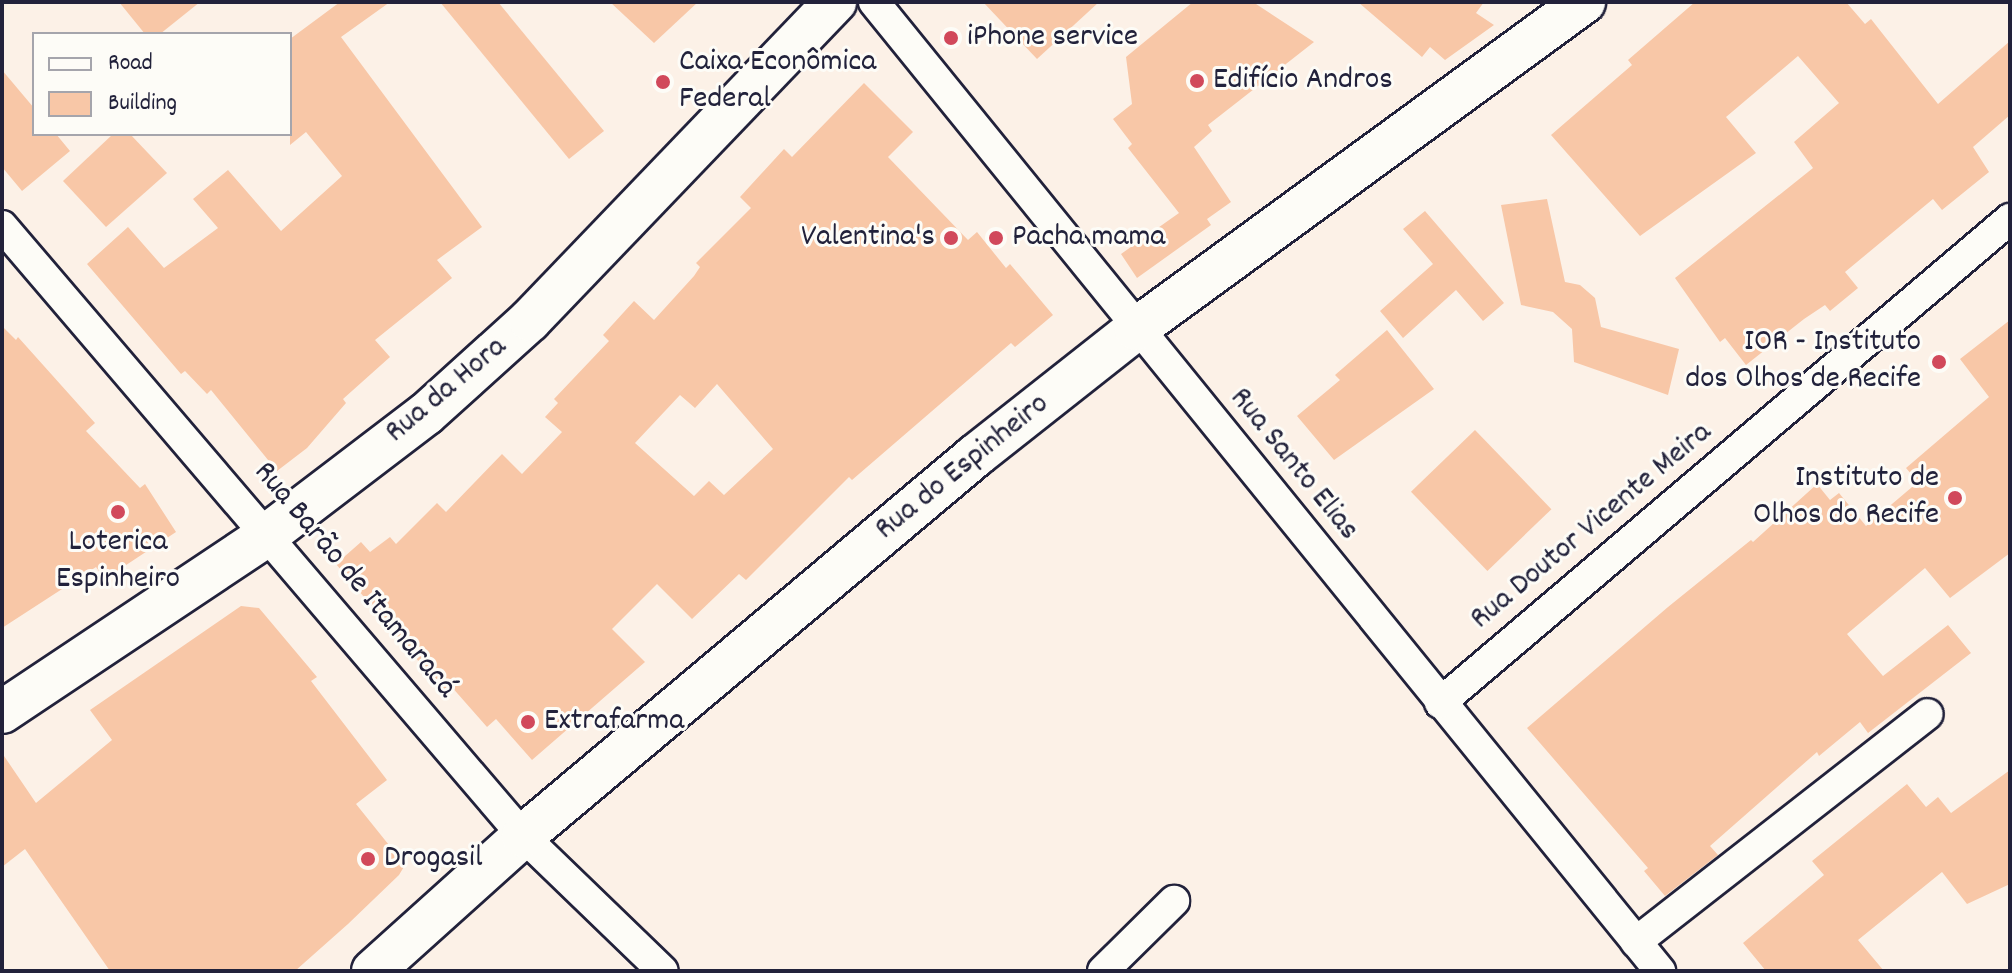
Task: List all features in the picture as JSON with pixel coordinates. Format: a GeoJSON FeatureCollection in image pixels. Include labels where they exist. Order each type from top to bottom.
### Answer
{"type":"FeatureCollection","features":[{"type":"Feature","properties":{"kind":"street","name":"Rua da Hora"},"geometry":{"type":"LineString","coordinates":[[2,712],[267,535],[426,414],[530,320],[835,2]]}},
{"type":"Feature","properties":{"kind":"street","name":"Rua Santo Elias"},"geometry":{"type":"LineString","coordinates":[[874,2],[1136,329],[1660,971]]}},
{"type":"Feature","properties":{"kind":"street","name":"Rua do Espinheiro"},"geometry":{"type":"LineString","coordinates":[[373,971],[523,836],[963,466],[1136,329],[1584,2]]}},
{"type":"Feature","properties":{"kind":"street","name":"Rua Doutor Vicente Meira"},"geometry":{"type":"LineString","coordinates":[[1440,703],[2010,219]]}},
{"type":"Feature","properties":{"kind":"street","name":"Rua Barão de Itamaracá"},"geometry":{"type":"LineString","coordinates":[[2,226],[523,836],[663,971]]}},
{"type":"Feature","properties":{"kind":"street"},"geometry":{"type":"LineString","coordinates":[[1636,942],[1928,714]]}},
{"type":"Feature","properties":{"kind":"street"},"geometry":{"type":"LineString","coordinates":[[1103,971],[1174,901]]}},
{"type":"Feature","properties":{"kind":"building"},"geometry":{"type":"Polygon","coordinates":[[[119,2],[200,2],[162,32],[143,32],[119,2]]]}},
{"type":"Feature","properties":{"kind":"building"},"geometry":{"type":"Polygon","coordinates":[[[340,2],[390,2],[341,37],[482,227],[437,260],[452,278],[375,340],[390,357],[343,399],[346,403],[307,448],[277,471],[211,390],[207,394],[185,371],[181,374],[87,264],[128,227],[164,268],[218,228],[193,199],[228,170],[281,231],[342,176],[306,132],[290,145],[292,38],[340,2]]]}},
{"type":"Feature","properties":{"kind":"building"},"geometry":{"type":"Polygon","coordinates":[[[440,2],[498,2],[604,131],[569,159],[440,2]]]}},
{"type":"Feature","properties":{"kind":"building"},"geometry":{"type":"Polygon","coordinates":[[[610,2],[698,2],[654,43],[610,2]]]}},
{"type":"Feature","properties":{"kind":"building"},"geometry":{"type":"Polygon","coordinates":[[[983,2],[1099,2],[1037,59],[983,2]]]}},
{"type":"Feature","properties":{"kind":"building","name":"Edifício Andros"},"geometry":{"type":"Polygon","coordinates":[[[1193,2],[1253,2],[1314,42],[1208,125],[1212,131],[1194,147],[1231,202],[1207,219],[1211,225],[1137,278],[1121,254],[1179,213],[1128,148],[1132,144],[1113,119],[1132,104],[1126,57],[1193,2]]]}},
{"type":"Feature","properties":{"kind":"building"},"geometry":{"type":"Polygon","coordinates":[[[1358,2],[1484,2],[1476,13],[1494,25],[1445,60],[1430,47],[1422,57],[1358,2]]]}},
{"type":"Feature","properties":{"kind":"building"},"geometry":{"type":"Polygon","coordinates":[[[1695,2],[1846,2],[1865,24],[1871,19],[1938,104],[2010,41],[2010,115],[1973,147],[1989,172],[1942,210],[1933,199],[1845,272],[1858,288],[1830,311],[1825,305],[1804,319],[1746,365],[1725,338],[1720,342],[1675,278],[1813,168],[1794,142],[1839,103],[1798,56],[1726,117],[1756,153],[1640,236],[1551,135],[1632,65],[1628,60],[1695,2]]]}},
{"type":"Feature","properties":{"kind":"building"},"geometry":{"type":"Polygon","coordinates":[[[2,70],[32,106],[32,136],[58,136],[70,151],[22,191],[2,167],[2,70]]]}},
{"type":"Feature","properties":{"kind":"building"},"geometry":{"type":"Polygon","coordinates":[[[864,83],[913,132],[888,157],[968,240],[977,232],[1006,268],[1010,264],[1053,315],[1015,347],[1011,343],[852,480],[849,477],[746,580],[739,574],[692,619],[657,584],[612,629],[645,662],[532,760],[496,719],[487,727],[450,685],[443,690],[336,564],[361,542],[370,552],[390,537],[396,544],[437,503],[446,512],[502,454],[522,474],[562,432],[545,417],[558,403],[554,399],[609,341],[603,335],[634,301],[654,320],[694,276],[700,267],[696,263],[751,208],[740,197],[784,149],[792,157],[864,83]],[[717,384],[695,408],[680,395],[635,443],[694,496],[709,481],[724,495],[773,449],[717,384]]]}},
{"type":"Feature","properties":{"kind":"building"},"geometry":{"type":"Polygon","coordinates":[[[111,136],[132,136],[167,173],[106,227],[63,181],[111,136]]]}},
{"type":"Feature","properties":{"kind":"building"},"geometry":{"type":"Polygon","coordinates":[[[1547,199],[1565,282],[1580,285],[1595,298],[1601,327],[1679,349],[1668,395],[1574,362],[1572,329],[1553,312],[1521,305],[1501,205],[1547,199]]]}},
{"type":"Feature","properties":{"kind":"building"},"geometry":{"type":"Polygon","coordinates":[[[1425,211],[1504,303],[1483,321],[1456,290],[1403,338],[1380,311],[1433,264],[1403,229],[1425,211]]]}},
{"type":"Feature","properties":{"kind":"building"},"geometry":{"type":"Polygon","coordinates":[[[2010,320],[2010,553],[1950,598],[1925,568],[1847,634],[1883,676],[1948,625],[1971,653],[1868,733],[1860,722],[1819,756],[1817,752],[1710,846],[1718,855],[1665,896],[1644,871],[1648,868],[1527,728],[1668,607],[1751,540],[1753,542],[1817,484],[1830,500],[1839,493],[1866,526],[1918,482],[1906,468],[1989,397],[1960,359],[2010,320]]]}},
{"type":"Feature","properties":{"kind":"building"},"geometry":{"type":"Polygon","coordinates":[[[2,326],[16,340],[18,337],[95,423],[86,431],[140,488],[145,484],[176,532],[105,579],[96,567],[2,628],[2,326]]]}},
{"type":"Feature","properties":{"kind":"building"},"geometry":{"type":"Polygon","coordinates":[[[1387,330],[1434,389],[1334,460],[1297,416],[1340,380],[1335,375],[1387,330]]]}},
{"type":"Feature","properties":{"kind":"building"},"geometry":{"type":"Polygon","coordinates":[[[1475,430],[1551,509],[1487,571],[1411,492],[1475,430]]]}},
{"type":"Feature","properties":{"kind":"building"},"geometry":{"type":"Polygon","coordinates":[[[241,606],[259,608],[317,677],[311,681],[387,780],[356,804],[405,865],[399,875],[295,971],[110,971],[25,849],[2,867],[2,753],[36,803],[112,740],[90,710],[241,606]]]}},
{"type":"Feature","properties":{"kind":"building"},"geometry":{"type":"Polygon","coordinates":[[[2010,770],[2010,884],[1967,904],[1942,872],[1858,940],[1884,971],[1766,971],[1743,943],[1824,875],[1812,861],[1907,784],[1926,807],[1938,797],[1951,813],[2010,770]]]}},
{"type":"Feature","properties":{"kind":"place","name":"iPhone service"},"geometry":{"type":"Point","coordinates":[951,38]}},
{"type":"Feature","properties":{"kind":"place","name":"Edifício Andros"},"geometry":{"type":"Point","coordinates":[1197,81]}},
{"type":"Feature","properties":{"kind":"place","name":"Caixa Econômica Federal"},"geometry":{"type":"Point","coordinates":[663,82]}},
{"type":"Feature","properties":{"kind":"place","name":"Valentina's"},"geometry":{"type":"Point","coordinates":[951,238]}},
{"type":"Feature","properties":{"kind":"place","name":"Pacha mama"},"geometry":{"type":"Point","coordinates":[996,238]}},
{"type":"Feature","properties":{"kind":"place","name":"IOR - Instituto dos Olhos de Recife"},"geometry":{"type":"Point","coordinates":[1939,362]}},
{"type":"Feature","properties":{"kind":"place","name":"Instituto de Olhos do Recife"},"geometry":{"type":"Point","coordinates":[1955,498]}},
{"type":"Feature","properties":{"kind":"place","name":"Loterica Espinheiro"},"geometry":{"type":"Point","coordinates":[118,512]}},
{"type":"Feature","properties":{"kind":"place","name":"Extrafarma"},"geometry":{"type":"Point","coordinates":[528,722]}},
{"type":"Feature","properties":{"kind":"place","name":"Drogasil"},"geometry":{"type":"Point","coordinates":[368,859]}}]}
